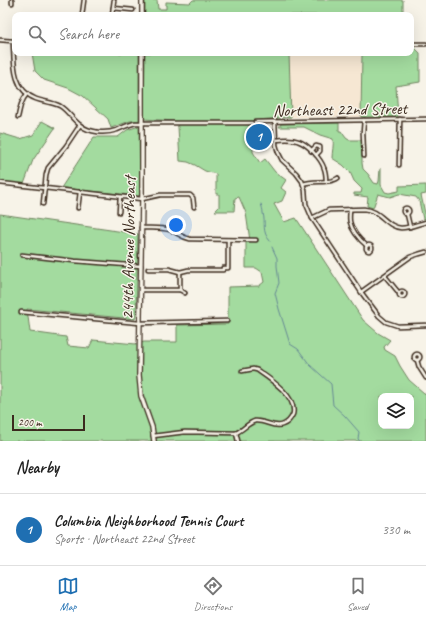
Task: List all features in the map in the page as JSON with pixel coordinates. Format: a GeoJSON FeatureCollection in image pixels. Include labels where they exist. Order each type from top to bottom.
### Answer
{"type":"FeatureCollection","features":[{"type":"Feature","properties":{"kind":"street"},"geometry":{"type":"LineString","coordinates":[[82,12],[84,0]]}},
{"type":"Feature","properties":{"kind":"street"},"geometry":{"type":"LineString","coordinates":[[112,12],[114,0]]}},
{"type":"Feature","properties":{"kind":"street"},"geometry":{"type":"LineString","coordinates":[[142,0],[142,12]]}},
{"type":"Feature","properties":{"kind":"street"},"geometry":{"type":"LineString","coordinates":[[113,8],[133,10]]}},
{"type":"Feature","properties":{"kind":"street"},"geometry":{"type":"LineString","coordinates":[[0,40],[12,41]]}},
{"type":"Feature","properties":{"kind":"street"},"geometry":{"type":"LineString","coordinates":[[414,44],[426,44]]}},
{"type":"Feature","properties":{"kind":"street"},"geometry":{"type":"LineString","coordinates":[[14,56],[16,76],[20,85],[27,94],[21,103],[18,117]]}},
{"type":"Feature","properties":{"kind":"street","name":"244th Avenue Northeast"},"geometry":{"type":"LineString","coordinates":[[142,56],[142,199],[139,383],[141,396],[152,427],[154,441]]}},
{"type":"Feature","properties":{"kind":"street","name":"Northeast 22nd Street"},"geometry":{"type":"LineString","coordinates":[[27,94],[35,99],[61,107],[80,125],[90,130],[107,132],[118,130],[129,124],[426,119]]}},
{"type":"Feature","properties":{"kind":"street"},"geometry":{"type":"LineString","coordinates":[[399,165],[400,119]]}},
{"type":"Feature","properties":{"kind":"street"},"geometry":{"type":"LineString","coordinates":[[364,120],[364,156]]}},
{"type":"Feature","properties":{"kind":"street"},"geometry":{"type":"LineString","coordinates":[[275,122],[277,148],[280,156],[296,173],[303,184],[306,204],[312,218],[361,292],[379,316],[386,322],[402,326],[426,325]]}},
{"type":"Feature","properties":{"kind":"street"},"geometry":{"type":"LineString","coordinates":[[43,204],[44,188],[48,168],[66,146],[80,125]]}},
{"type":"Feature","properties":{"kind":"street"},"geometry":{"type":"LineString","coordinates":[[276,140],[291,139],[302,142],[322,163],[326,181]]}},
{"type":"Feature","properties":{"kind":"street"},"geometry":{"type":"LineString","coordinates":[[311,151],[316,146],[320,147],[321,150],[316,155]]}},
{"type":"Feature","properties":{"kind":"street"},"geometry":{"type":"LineString","coordinates":[[303,184],[310,182],[334,181],[338,178]]}},
{"type":"Feature","properties":{"kind":"street"},"geometry":{"type":"LineString","coordinates":[[0,183],[142,199],[160,195],[190,195],[193,198],[194,207]]}},
{"type":"Feature","properties":{"kind":"street"},"geometry":{"type":"LineString","coordinates":[[78,208],[80,192]]}},
{"type":"Feature","properties":{"kind":"street"},"geometry":{"type":"LineString","coordinates":[[119,212],[120,197]]}},
{"type":"Feature","properties":{"kind":"street"},"geometry":{"type":"LineString","coordinates":[[350,209],[350,220],[352,226],[359,238],[367,246]]}},
{"type":"Feature","properties":{"kind":"street"},"geometry":{"type":"LineString","coordinates":[[312,218],[329,210],[369,209],[376,212],[393,226],[402,228],[426,222]]}},
{"type":"Feature","properties":{"kind":"street"},"geometry":{"type":"LineString","coordinates":[[407,214],[410,226]]}},
{"type":"Feature","properties":{"kind":"street"},"geometry":{"type":"LineString","coordinates":[[141,228],[165,229],[190,239],[256,240]]}},
{"type":"Feature","properties":{"kind":"street"},"geometry":{"type":"LineString","coordinates":[[148,269],[169,269],[180,272],[190,270],[223,270],[223,268],[228,268],[228,240]]}},
{"type":"Feature","properties":{"kind":"street"},"geometry":{"type":"LineString","coordinates":[[361,292],[410,257],[426,252]]}},
{"type":"Feature","properties":{"kind":"street"},"geometry":{"type":"LineString","coordinates":[[22,255],[140,266]]}},
{"type":"Feature","properties":{"kind":"street"},"geometry":{"type":"LineString","coordinates":[[180,272],[180,290]]}},
{"type":"Feature","properties":{"kind":"street"},"geometry":{"type":"LineString","coordinates":[[385,276],[399,293]]}},
{"type":"Feature","properties":{"kind":"street"},"geometry":{"type":"LineString","coordinates":[[141,290],[180,290],[185,293]]}},
{"type":"Feature","properties":{"kind":"street"},"geometry":{"type":"LineString","coordinates":[[21,312],[140,323],[227,321]]}},
{"type":"Feature","properties":{"kind":"street"},"geometry":{"type":"LineString","coordinates":[[417,360],[419,367],[426,378]]}},
{"type":"Feature","properties":{"kind":"street"},"geometry":{"type":"LineString","coordinates":[[153,436],[185,432],[236,433],[252,422],[262,421],[274,426],[280,426],[291,419],[293,404],[282,389],[258,370],[253,369],[242,371]]}},
{"type":"Feature","properties":{"kind":"street"},"geometry":{"type":"LineString","coordinates":[[236,433],[238,441]]}},
{"type":"Feature","properties":{"kind":"shaded area"},"geometry":{"type":"Polygon","coordinates":[[[289,56],[361,56],[361,117],[291,117],[289,56]]]}},
{"type":"Feature","properties":{"kind":"green space"},"geometry":{"type":"Polygon","coordinates":[[[145,0],[157,0],[158,9],[166,9],[166,2],[190,3],[193,0],[403,0],[403,12],[145,12],[145,0]]]}},
{"type":"Feature","properties":{"kind":"green space"},"geometry":{"type":"Polygon","coordinates":[[[414,47],[420,53],[420,82],[396,86],[398,117],[361,117],[362,56],[414,56],[414,47]]]}},
{"type":"Feature","properties":{"kind":"green space"},"geometry":{"type":"Polygon","coordinates":[[[32,56],[139,56],[139,121],[130,121],[111,128],[108,119],[83,96],[68,88],[44,80],[35,71],[32,56]]]}},
{"type":"Feature","properties":{"kind":"green space"},"geometry":{"type":"Polygon","coordinates":[[[145,56],[289,56],[291,117],[258,120],[253,125],[253,152],[260,163],[265,159],[275,172],[286,180],[281,188],[286,192],[282,201],[274,204],[284,222],[296,218],[363,320],[378,333],[390,340],[384,347],[385,350],[395,356],[409,380],[426,394],[426,441],[0,441],[0,214],[138,234],[135,319],[27,309],[30,332],[66,337],[68,346],[89,348],[93,340],[136,344],[144,342],[177,342],[177,325],[228,324],[228,287],[259,286],[264,282],[262,272],[256,268],[246,268],[246,241],[250,241],[246,213],[239,197],[235,198],[234,211],[215,211],[219,207],[219,194],[216,194],[216,174],[205,171],[188,162],[180,161],[178,127],[175,121],[144,119],[145,56]]]}},
{"type":"Feature","properties":{"kind":"green space"},"geometry":{"type":"Polygon","coordinates":[[[42,121],[55,128],[33,160],[24,184],[0,182],[0,133],[20,139],[33,135],[42,121]]]}},
{"type":"Feature","properties":{"kind":"green space"},"geometry":{"type":"Polygon","coordinates":[[[339,123],[339,131],[341,131],[346,138],[349,140],[362,140],[363,169],[374,183],[378,184],[381,169],[381,185],[385,192],[389,193],[399,191],[399,186],[426,185],[426,194],[421,195],[426,218],[423,219],[419,201],[416,197],[399,194],[390,197],[378,194],[373,208],[367,206],[368,197],[354,195],[354,193],[361,193],[362,189],[354,181],[350,172],[343,165],[332,158],[333,139],[320,135],[304,127],[279,127],[281,124],[339,123]]]}},
{"type":"Feature","properties":{"kind":"green space"},"geometry":{"type":"Polygon","coordinates":[[[139,126],[140,196],[61,188],[94,137],[118,137],[127,130],[139,126]]]}},
{"type":"Feature","properties":{"kind":"waterway"},"geometry":{"type":"LineString","coordinates":[[261,204],[265,231],[270,241]]}},
{"type":"Feature","properties":{"kind":"waterway"},"geometry":{"type":"LineString","coordinates":[[272,247],[277,258],[279,283],[275,293],[290,344],[298,349],[310,365],[331,384],[333,405],[359,432],[358,439],[360,441]]}},
{"type":"Feature","properties":{"kind":"place","name":"Columbia Neighborhood Tennis Court"},"geometry":{"type":"Point","coordinates":[259,137]}}]}
